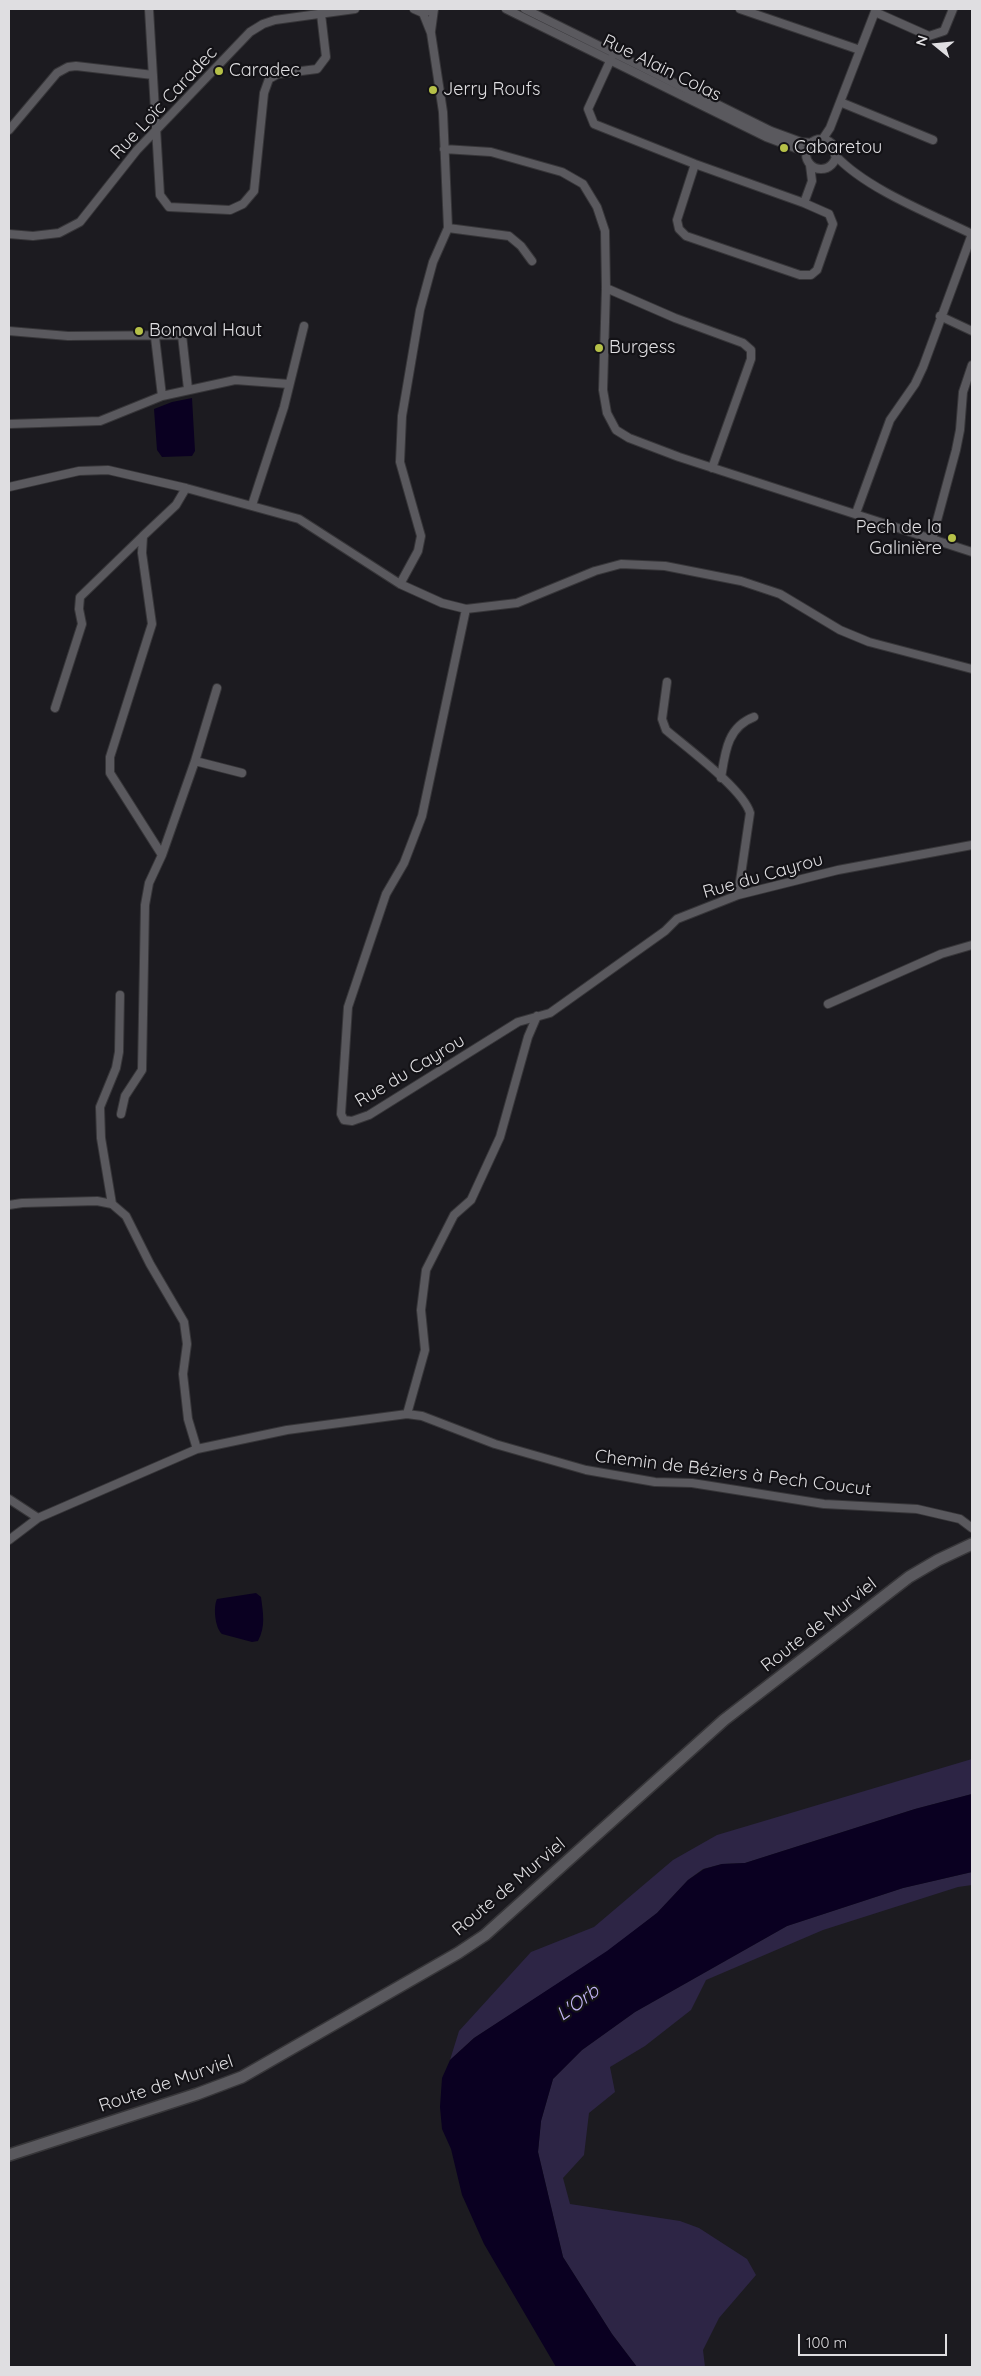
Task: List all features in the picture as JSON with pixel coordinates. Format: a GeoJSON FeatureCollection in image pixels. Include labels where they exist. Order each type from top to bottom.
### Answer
{"type":"FeatureCollection","features":[{"type":"Feature","properties":{"kind":"main road","name":"Route de Murviel"},"geometry":{"type":"LineString","coordinates":[[9,2155],[197,2094],[242,2077],[458,1953],[485,1935],[724,1720],[909,1577],[938,1560],[972,1544]]}},
{"type":"Feature","properties":{"kind":"street"},"geometry":{"type":"LineString","coordinates":[[149,9],[160,195],[169,207],[230,210],[243,204],[254,191],[264,93],[269,79],[278,74],[317,69],[326,56],[321,14]]}},
{"type":"Feature","properties":{"kind":"street","name":"Rue Loïc Caradec"},"geometry":{"type":"LineString","coordinates":[[9,234],[33,236],[60,233],[80,222],[137,150],[250,32],[263,24],[275,20],[354,9]]}},
{"type":"Feature","properties":{"kind":"street"},"geometry":{"type":"LineString","coordinates":[[400,584],[418,551],[421,536],[400,462],[402,416],[420,310],[433,262],[448,228],[443,112],[431,33],[422,13],[414,9]]}},
{"type":"Feature","properties":{"kind":"street"},"geometry":{"type":"LineString","coordinates":[[422,13],[434,9],[431,33]]}},
{"type":"Feature","properties":{"kind":"street","name":"Rue Alain Colas"},"geometry":{"type":"LineString","coordinates":[[506,9],[611,59],[766,137],[806,152]]}},
{"type":"Feature","properties":{"kind":"street","name":"Rue Alain Colas"},"geometry":{"type":"LineString","coordinates":[[526,9],[771,131],[801,142],[812,143]]}},
{"type":"Feature","properties":{"kind":"street"},"geometry":{"type":"LineString","coordinates":[[740,9],[860,50]]}},
{"type":"Feature","properties":{"kind":"street"},"geometry":{"type":"LineString","coordinates":[[812,181],[806,152],[812,143],[822,140],[830,128],[876,10],[929,36],[944,31],[954,9]]}},
{"type":"Feature","properties":{"kind":"street"},"geometry":{"type":"LineString","coordinates":[[611,59],[588,109],[594,124],[829,214],[833,224],[817,270],[811,275],[800,275],[686,236],[679,229],[677,220],[695,164]]}},
{"type":"Feature","properties":{"kind":"street"},"geometry":{"type":"LineString","coordinates":[[9,130],[58,73],[68,66],[153,75]]}},
{"type":"Feature","properties":{"kind":"street"},"geometry":{"type":"LineString","coordinates":[[840,102],[933,140]]}},
{"type":"Feature","properties":{"kind":"street"},"geometry":{"type":"LineString","coordinates":[[830,128],[835,155],[849,169],[881,189],[972,234],[915,384],[890,420],[856,514]]}},
{"type":"Feature","properties":{"kind":"street"},"geometry":{"type":"LineString","coordinates":[[822,140],[832,145]]}},
{"type":"Feature","properties":{"kind":"street"},"geometry":{"type":"LineString","coordinates":[[444,149],[491,152],[562,172],[582,184],[597,207],[605,231],[606,288],[603,390],[606,413],[616,430],[629,438],[712,468],[972,552]]}},
{"type":"Feature","properties":{"kind":"street"},"geometry":{"type":"LineString","coordinates":[[830,166],[835,155]]}},
{"type":"Feature","properties":{"kind":"street"},"geometry":{"type":"LineString","coordinates":[[810,165],[820,169],[830,166],[849,169]]}},
{"type":"Feature","properties":{"kind":"street"},"geometry":{"type":"LineString","coordinates":[[804,203],[812,181],[820,169]]}},
{"type":"Feature","properties":{"kind":"street"},"geometry":{"type":"LineString","coordinates":[[448,228],[509,236],[521,246],[532,261]]}},
{"type":"Feature","properties":{"kind":"street"},"geometry":{"type":"LineString","coordinates":[[606,288],[675,318],[743,343],[751,350],[751,359],[712,468]]}},
{"type":"Feature","properties":{"kind":"street"},"geometry":{"type":"LineString","coordinates":[[940,316],[972,331]]}},
{"type":"Feature","properties":{"kind":"street"},"geometry":{"type":"LineString","coordinates":[[252,505],[289,384],[304,326]]}},
{"type":"Feature","properties":{"kind":"street"},"geometry":{"type":"LineString","coordinates":[[9,331],[68,336],[155,337],[182,335],[188,389]]}},
{"type":"Feature","properties":{"kind":"street"},"geometry":{"type":"LineString","coordinates":[[155,337],[162,396]]}},
{"type":"Feature","properties":{"kind":"street"},"geometry":{"type":"LineString","coordinates":[[932,539],[956,450],[960,430],[963,392],[972,366]]}},
{"type":"Feature","properties":{"kind":"street"},"geometry":{"type":"LineString","coordinates":[[9,424],[100,421],[162,396],[235,380],[289,384]]}},
{"type":"Feature","properties":{"kind":"street"},"geometry":{"type":"LineString","coordinates":[[9,488],[79,471],[108,470],[252,505],[299,519],[400,584],[442,602],[466,609],[517,602],[595,571],[621,564],[665,566],[741,581],[780,594],[840,630],[868,642],[972,669]]}},
{"type":"Feature","properties":{"kind":"street"},"geometry":{"type":"LineString","coordinates":[[55,708],[82,624],[78,609],[80,597],[176,505],[186,488]]}},
{"type":"Feature","properties":{"kind":"street"},"geometry":{"type":"LineString","coordinates":[[143,536],[142,553],[152,624],[110,757],[110,773],[162,855]]}},
{"type":"Feature","properties":{"kind":"street","name":"Rue du Cayrou"},"geometry":{"type":"LineString","coordinates":[[466,609],[422,816],[404,863],[386,894],[348,1007],[341,1114],[344,1120],[352,1121],[369,1115],[518,1022],[550,1013],[665,931],[677,919],[738,895],[838,870],[972,846]]}},
{"type":"Feature","properties":{"kind":"street"},"geometry":{"type":"LineString","coordinates":[[667,682],[662,719],[666,730],[744,799],[750,813],[738,895]]}},
{"type":"Feature","properties":{"kind":"street"},"geometry":{"type":"LineString","coordinates":[[122,1114],[125,1096],[142,1070],[145,905],[149,883],[162,855],[195,761],[217,688]]}},
{"type":"Feature","properties":{"kind":"street"},"geometry":{"type":"LineString","coordinates":[[721,778],[726,742],[747,720],[754,717]]}},
{"type":"Feature","properties":{"kind":"street"},"geometry":{"type":"LineString","coordinates":[[195,761],[242,773]]}},
{"type":"Feature","properties":{"kind":"street"},"geometry":{"type":"LineString","coordinates":[[828,1004],[941,954],[972,945]]}},
{"type":"Feature","properties":{"kind":"street"},"geometry":{"type":"LineString","coordinates":[[112,1204],[101,1138],[100,1107],[116,1068],[120,1052],[120,995]]}},
{"type":"Feature","properties":{"kind":"street"},"geometry":{"type":"LineString","coordinates":[[407,1414],[426,1350],[421,1310],[426,1270],[454,1215],[471,1200],[500,1137],[528,1037],[537,1016]]}},
{"type":"Feature","properties":{"kind":"street"},"geometry":{"type":"LineString","coordinates":[[9,1205],[97,1201],[112,1204],[126,1216],[150,1264],[184,1322],[187,1344],[184,1374],[188,1419],[197,1449]]}},
{"type":"Feature","properties":{"kind":"street","name":"Chemin de Béziers à Pech Coucut"},"geometry":{"type":"LineString","coordinates":[[9,1540],[38,1518],[197,1449],[287,1430],[407,1414],[422,1416],[494,1444],[586,1470],[655,1482],[692,1483],[824,1504],[917,1509],[960,1519],[972,1528]]}},
{"type":"Feature","properties":{"kind":"street"},"geometry":{"type":"LineString","coordinates":[[9,1499],[38,1518]]}},
{"type":"Feature","properties":{"kind":"shaded area"},"geometry":{"type":"Polygon","coordinates":[[[972,1759],[972,1794],[915,1809],[745,1863],[722,1864],[703,1869],[688,1880],[657,1913],[607,1952],[474,2038],[450,2060],[459,2031],[531,1952],[594,1927],[673,1860],[717,1835],[972,1759]]]}},
{"type":"Feature","properties":{"kind":"shaded area"},"geometry":{"type":"Polygon","coordinates":[[[972,1872],[972,1885],[958,1887],[823,1930],[706,1980],[691,2010],[645,2046],[610,2067],[615,2092],[589,2113],[584,2155],[563,2178],[570,2204],[680,2221],[699,2228],[747,2259],[756,2275],[719,2318],[703,2350],[705,2367],[637,2367],[612,2334],[563,2257],[538,2152],[541,2121],[553,2079],[582,2050],[635,2012],[787,1926],[903,1888],[972,1872]]]}},
{"type":"Feature","properties":{"kind":"water"},"geometry":{"type":"Polygon","coordinates":[[[192,398],[195,451],[192,456],[162,457],[157,450],[154,409],[172,402],[192,398]]]}},
{"type":"Feature","properties":{"kind":"water"},"geometry":{"type":"Polygon","coordinates":[[[256,1593],[261,1597],[263,1614],[263,1625],[258,1641],[252,1642],[222,1634],[215,1617],[217,1599],[256,1593]]]}},
{"type":"Feature","properties":{"kind":"water","name":"L'Orb"},"geometry":{"type":"Polygon","coordinates":[[[972,1794],[972,1872],[903,1888],[787,1926],[635,2012],[582,2050],[553,2079],[541,2121],[538,2152],[563,2257],[612,2334],[637,2367],[556,2367],[484,2244],[462,2195],[451,2149],[442,2129],[440,2107],[442,2078],[450,2060],[474,2038],[607,1951],[657,1913],[688,1880],[704,1869],[722,1864],[745,1863],[915,1809],[972,1794]]]}},
{"type":"Feature","properties":{"kind":"place","name":"Caradec"},"geometry":{"type":"Point","coordinates":[219,71]}},
{"type":"Feature","properties":{"kind":"place","name":"Jerry Roufs"},"geometry":{"type":"Point","coordinates":[433,90]}},
{"type":"Feature","properties":{"kind":"place","name":"Cabaretou"},"geometry":{"type":"Point","coordinates":[784,148]}},
{"type":"Feature","properties":{"kind":"place","name":"Bonaval Haut"},"geometry":{"type":"Point","coordinates":[139,331]}},
{"type":"Feature","properties":{"kind":"place","name":"Burgess"},"geometry":{"type":"Point","coordinates":[599,348]}},
{"type":"Feature","properties":{"kind":"place","name":"Pech de la Galinière"},"geometry":{"type":"Point","coordinates":[952,538]}}]}
